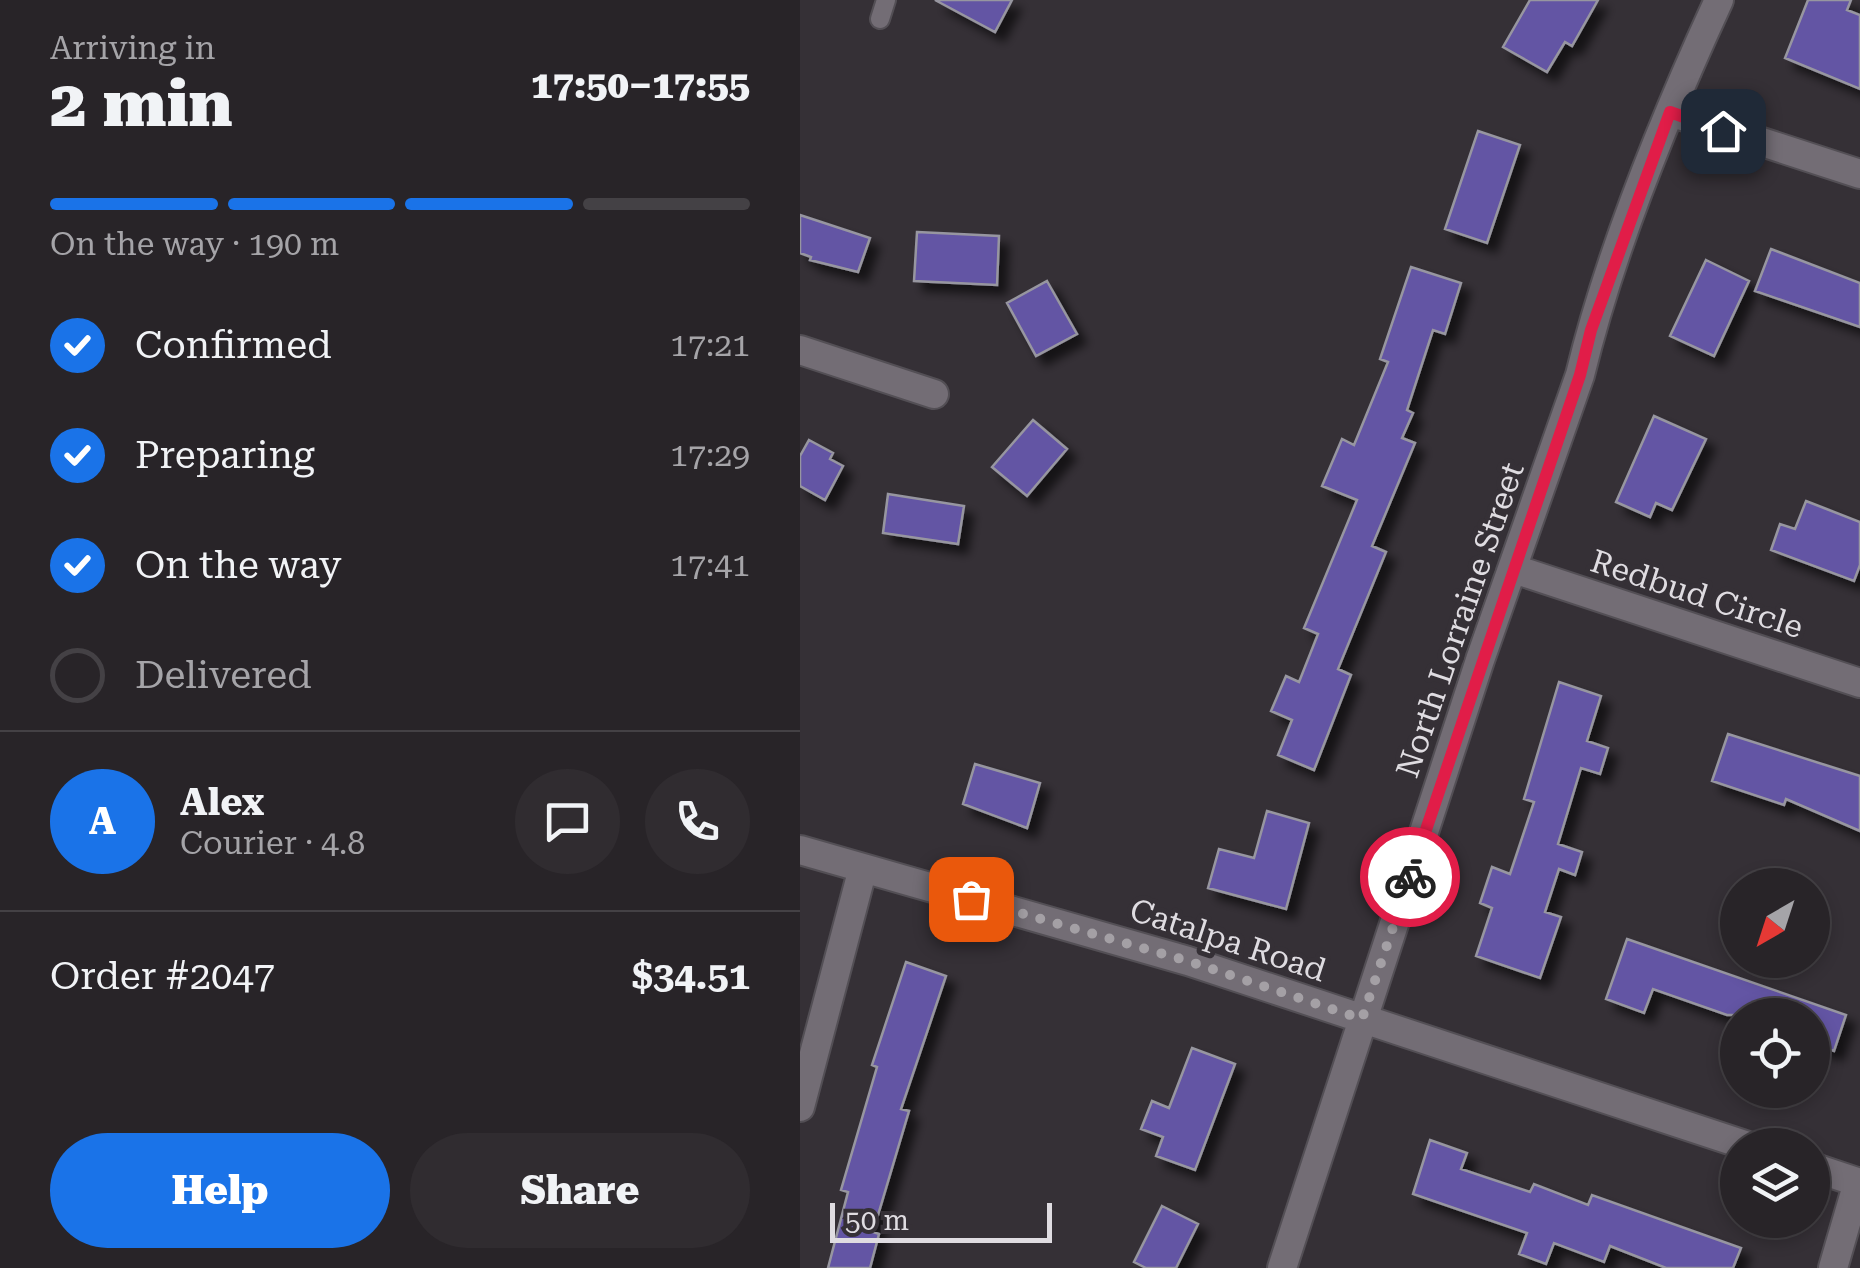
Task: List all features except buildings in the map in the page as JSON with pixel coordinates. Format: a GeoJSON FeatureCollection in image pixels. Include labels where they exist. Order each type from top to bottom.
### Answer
{"type":"FeatureCollection","features":[{"type":"Feature","properties":{"kind":"street","name":"North Lorraine Street"},"geometry":{"type":"LineString","coordinates":[[1282,1268],[1580,375],[1591,330],[1670,112],[1718,0]]}},
{"type":"Feature","properties":{"kind":"street"},"geometry":{"type":"LineString","coordinates":[[1670,112],[1860,174]]}},
{"type":"Feature","properties":{"kind":"street"},"geometry":{"type":"LineString","coordinates":[[800,350],[934,394]]}},
{"type":"Feature","properties":{"kind":"street","name":"Redbud Circle"},"geometry":{"type":"LineString","coordinates":[[1514,568],[1860,683]]}},
{"type":"Feature","properties":{"kind":"street","name":"Catalpa Road"},"geometry":{"type":"LineString","coordinates":[[800,850],[1188,961],[1720,1137]]}},
{"type":"Feature","properties":{"kind":"street"},"geometry":{"type":"LineString","coordinates":[[800,1107],[863,868]]}},
{"type":"Feature","properties":{"kind":"street"},"geometry":{"type":"LineString","coordinates":[[1830,1173],[1859,1182],[1833,1268]]}},
{"type":"Feature","properties":{"kind":"lane"},"geometry":{"type":"LineString","coordinates":[[880,19],[886,0]]}},
{"type":"Feature","properties":{"kind":"way so far"},"geometry":{"type":"LineString","coordinates":[[971,899],[1188,961],[1362,1019],[1410,877]]}},
{"type":"Feature","properties":{"kind":"route"},"geometry":{"type":"LineString","coordinates":[[1410,877],[1480,660],[1580,375],[1591,330],[1670,112],[1723,131]]}}]}
